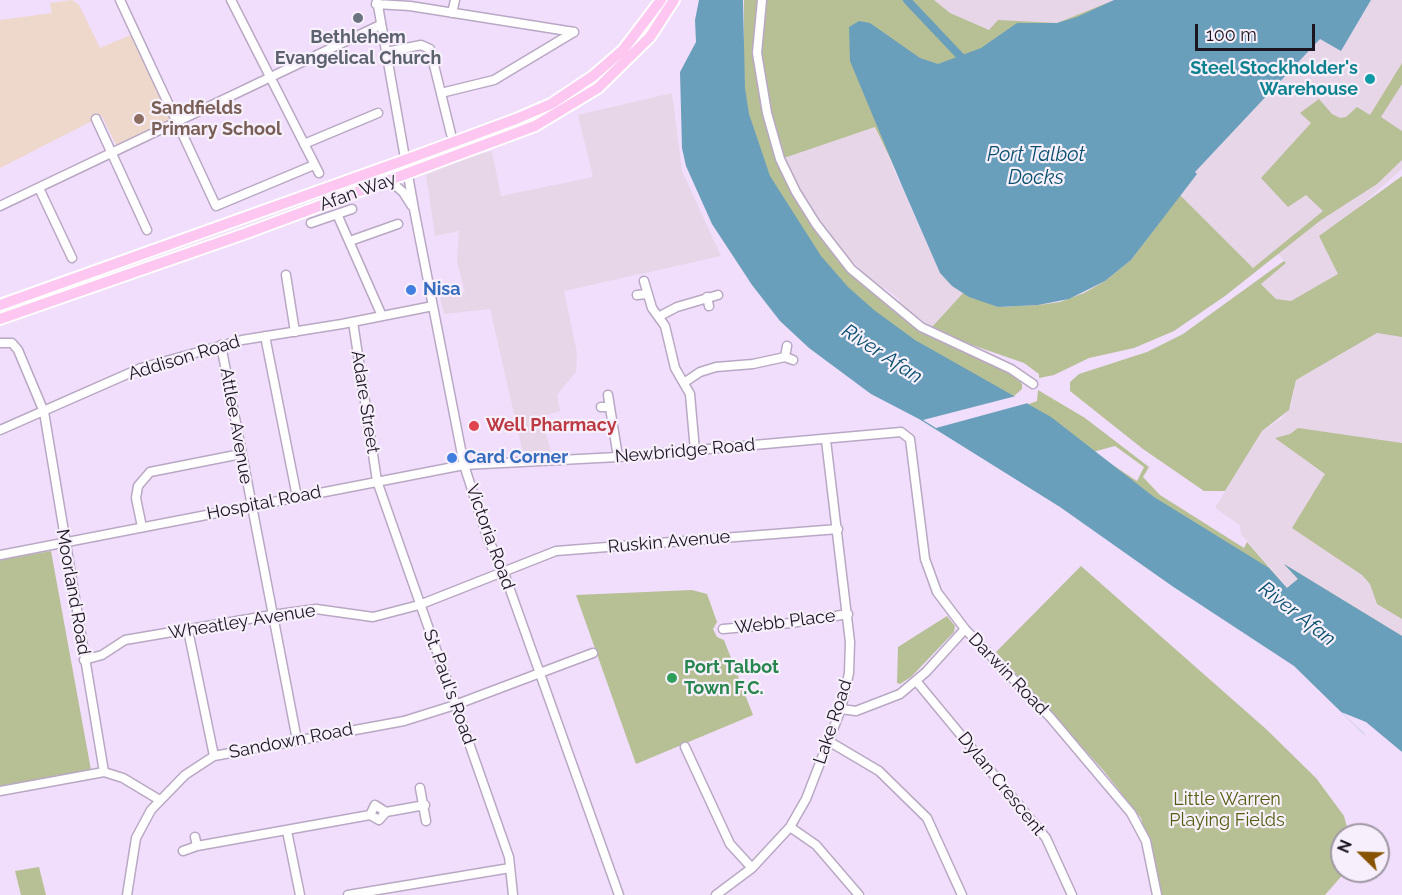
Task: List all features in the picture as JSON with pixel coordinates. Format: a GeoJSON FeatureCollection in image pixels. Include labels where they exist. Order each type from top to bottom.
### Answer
{"type":"FeatureCollection","features":[{"type":"Feature","properties":{"kind":"main road","name":"Afan Way"},"geometry":{"type":"LineString","coordinates":[[0,305],[516,119],[571,92],[623,50],[662,0]]}},
{"type":"Feature","properties":{"kind":"main road","name":"Afan Way"},"geometry":{"type":"LineString","coordinates":[[0,319],[535,126],[598,88],[650,37],[674,0]]}},
{"type":"Feature","properties":{"kind":"street"},"geometry":{"type":"LineString","coordinates":[[120,0],[216,206],[314,165]]}},
{"type":"Feature","properties":{"kind":"street"},"geometry":{"type":"LineString","coordinates":[[231,0],[319,173]]}},
{"type":"Feature","properties":{"kind":"street"},"geometry":{"type":"LineString","coordinates":[[452,13],[455,0]]}},
{"type":"Feature","properties":{"kind":"street"},"geometry":{"type":"LineString","coordinates":[[762,0],[757,53],[767,113],[780,159],[796,192],[816,224],[851,268],[921,327],[1011,369],[1033,384]]}},
{"type":"Feature","properties":{"kind":"street"},"geometry":{"type":"LineString","coordinates":[[376,2],[412,3],[452,13],[574,32],[494,80],[441,93]]}},
{"type":"Feature","properties":{"kind":"street","name":"Victoria Road"},"geometry":{"type":"LineString","coordinates":[[376,2],[464,465],[488,539],[503,570],[619,895]]}},
{"type":"Feature","properties":{"kind":"street"},"geometry":{"type":"LineString","coordinates":[[0,206],[380,25]]}},
{"type":"Feature","properties":{"kind":"street"},"geometry":{"type":"LineString","coordinates":[[386,52],[421,45],[430,49],[451,134]]}},
{"type":"Feature","properties":{"kind":"street"},"geometry":{"type":"LineString","coordinates":[[304,144],[378,112]]}},
{"type":"Feature","properties":{"kind":"street"},"geometry":{"type":"LineString","coordinates":[[96,119],[147,230]]}},
{"type":"Feature","properties":{"kind":"street"},"geometry":{"type":"LineString","coordinates":[[389,180],[403,192],[414,208]]}},
{"type":"Feature","properties":{"kind":"street"},"geometry":{"type":"LineString","coordinates":[[39,188],[72,258]]}},
{"type":"Feature","properties":{"kind":"street"},"geometry":{"type":"LineString","coordinates":[[311,223],[352,209]]}},
{"type":"Feature","properties":{"kind":"street"},"geometry":{"type":"LineString","coordinates":[[337,214],[382,316]]}},
{"type":"Feature","properties":{"kind":"street"},"geometry":{"type":"LineString","coordinates":[[350,241],[398,224]]}},
{"type":"Feature","properties":{"kind":"street"},"geometry":{"type":"LineString","coordinates":[[286,275],[295,332]]}},
{"type":"Feature","properties":{"kind":"street"},"geometry":{"type":"LineString","coordinates":[[644,281],[652,308],[660,316],[665,326],[675,368],[690,394],[695,450]]}},
{"type":"Feature","properties":{"kind":"street"},"geometry":{"type":"LineString","coordinates":[[637,295],[647,294]]}},
{"type":"Feature","properties":{"kind":"street"},"geometry":{"type":"LineString","coordinates":[[660,316],[677,307],[708,302],[718,295]]}},
{"type":"Feature","properties":{"kind":"street","name":"Addison Road"},"geometry":{"type":"LineString","coordinates":[[0,430],[141,368],[222,345],[434,306]]}},
{"type":"Feature","properties":{"kind":"street","name":"Adare Street"},"geometry":{"type":"LineString","coordinates":[[353,322],[377,481]]}},
{"type":"Feature","properties":{"kind":"street"},"geometry":{"type":"LineString","coordinates":[[265,336],[297,497]]}},
{"type":"Feature","properties":{"kind":"street","name":"Moorland Road"},"geometry":{"type":"LineString","coordinates":[[0,343],[12,343],[18,350],[44,412],[64,543],[104,772]]}},
{"type":"Feature","properties":{"kind":"street","name":"Attlee Avenue"},"geometry":{"type":"LineString","coordinates":[[222,345],[297,740]]}},
{"type":"Feature","properties":{"kind":"street"},"geometry":{"type":"LineString","coordinates":[[685,382],[700,372],[716,367],[789,358],[787,346]]}},
{"type":"Feature","properties":{"kind":"street"},"geometry":{"type":"LineString","coordinates":[[608,395],[605,407],[618,457]]}},
{"type":"Feature","properties":{"kind":"street","name":"Newbridge Road"},"geometry":{"type":"LineString","coordinates":[[464,465],[618,457],[905,433]]}},
{"type":"Feature","properties":{"kind":"street","name":"Darwin Road"},"geometry":{"type":"LineString","coordinates":[[905,433],[911,442],[925,559],[937,592],[965,629],[1050,717],[1131,813],[1146,842],[1157,895]]}},
{"type":"Feature","properties":{"kind":"street","name":"Lake Road"},"geometry":{"type":"LineString","coordinates":[[718,895],[752,868],[790,827],[806,799],[841,709],[849,673],[848,614],[826,440]]}},
{"type":"Feature","properties":{"kind":"street"},"geometry":{"type":"LineString","coordinates":[[142,527],[136,498],[138,486],[150,472],[241,454]]}},
{"type":"Feature","properties":{"kind":"street","name":"Hospital Road"},"geometry":{"type":"LineString","coordinates":[[0,555],[464,465]]}},
{"type":"Feature","properties":{"kind":"street","name":"St. Paul's Road"},"geometry":{"type":"LineString","coordinates":[[377,481],[509,856],[513,895]]}},
{"type":"Feature","properties":{"kind":"street","name":"Ruskin Avenue"},"geometry":{"type":"LineString","coordinates":[[503,570],[556,551],[838,529]]}},
{"type":"Feature","properties":{"kind":"street","name":"Wheatley Avenue"},"geometry":{"type":"LineString","coordinates":[[84,660],[102,655],[126,640],[272,615],[316,609],[373,617],[419,605],[503,570]]}},
{"type":"Feature","properties":{"kind":"street","name":"Webb Place"},"geometry":{"type":"LineString","coordinates":[[723,629],[791,623],[848,614]]}},
{"type":"Feature","properties":{"kind":"street"},"geometry":{"type":"LineString","coordinates":[[841,709],[856,711],[865,708],[892,698],[917,682],[965,629]]}},
{"type":"Feature","properties":{"kind":"street"},"geometry":{"type":"LineString","coordinates":[[188,630],[214,756]]}},
{"type":"Feature","properties":{"kind":"street","name":"Sandown Road"},"geometry":{"type":"LineString","coordinates":[[158,799],[185,775],[214,756],[404,721],[455,705],[593,653]]}},
{"type":"Feature","properties":{"kind":"street","name":"Dylan Crescent"},"geometry":{"type":"LineString","coordinates":[[917,682],[1046,838],[1072,895]]}},
{"type":"Feature","properties":{"kind":"street"},"geometry":{"type":"LineString","coordinates":[[830,742],[879,771],[927,818],[963,895]]}},
{"type":"Feature","properties":{"kind":"street"},"geometry":{"type":"LineString","coordinates":[[685,747],[730,844],[752,868]]}},
{"type":"Feature","properties":{"kind":"street"},"geometry":{"type":"LineString","coordinates":[[0,791],[104,772],[123,778],[158,799],[136,838],[127,895]]}},
{"type":"Feature","properties":{"kind":"street"},"geometry":{"type":"LineString","coordinates":[[420,788],[425,805],[426,821]]}},
{"type":"Feature","properties":{"kind":"street"},"geometry":{"type":"LineString","coordinates":[[183,851],[196,841],[287,831],[369,815],[379,820],[386,812],[425,805]]}},
{"type":"Feature","properties":{"kind":"street"},"geometry":{"type":"LineString","coordinates":[[790,827],[816,845],[859,895]]}},
{"type":"Feature","properties":{"kind":"street"},"geometry":{"type":"LineString","coordinates":[[287,831],[300,895]]}},
{"type":"Feature","properties":{"kind":"street"},"geometry":{"type":"LineString","coordinates":[[348,895],[510,868]]}},
{"type":"Feature","properties":{"kind":"shaded area"},"geometry":{"type":"Polygon","coordinates":[[[72,0],[79,5],[100,48],[133,34],[170,120],[116,145],[102,116],[0,168],[0,20],[52,13],[50,3],[72,0]]]}},
{"type":"Feature","properties":{"kind":"shaded area"},"geometry":{"type":"Polygon","coordinates":[[[920,0],[1114,0],[1077,17],[1057,23],[1019,22],[976,47],[920,0]]]}},
{"type":"Feature","properties":{"kind":"shaded area"},"geometry":{"type":"Polygon","coordinates":[[[1371,0],[1402,0],[1402,169],[1351,214],[1319,236],[1359,311],[1276,299],[1261,284],[1264,275],[1284,261],[1278,254],[1252,268],[1180,195],[1196,174],[1194,172],[1320,39],[1341,51],[1371,0]]]}},
{"type":"Feature","properties":{"kind":"shaded area"},"geometry":{"type":"Polygon","coordinates":[[[672,93],[682,171],[721,256],[564,291],[577,353],[576,372],[557,395],[560,411],[541,417],[551,452],[524,457],[490,309],[444,314],[440,298],[465,292],[457,262],[459,231],[435,236],[426,175],[462,159],[492,151],[501,196],[593,177],[578,115],[672,93]]]}},
{"type":"Feature","properties":{"kind":"shaded area"},"geometry":{"type":"Polygon","coordinates":[[[875,127],[940,273],[963,293],[932,327],[902,307],[898,298],[885,288],[879,288],[843,252],[808,204],[780,159],[875,127]]]}},
{"type":"Feature","properties":{"kind":"shaded area"},"geometry":{"type":"Polygon","coordinates":[[[1377,333],[1402,337],[1402,636],[1287,566],[1298,579],[1288,588],[1241,534],[1240,525],[1215,508],[1262,431],[1281,419],[1291,406],[1296,380],[1377,333]]]}},
{"type":"Feature","properties":{"kind":"green space"},"geometry":{"type":"Polygon","coordinates":[[[744,0],[934,0],[950,13],[989,30],[998,20],[1057,23],[1112,1],[897,173],[875,127],[781,159],[833,248],[921,327],[1011,369],[1022,384],[1022,389],[1014,396],[1029,404],[1037,401],[1038,390],[1085,418],[1149,467],[1143,477],[1160,495],[1244,548],[1247,542],[1287,588],[1298,579],[1284,564],[1402,636],[1402,686],[848,352],[734,100],[744,53],[744,0]],[[1115,446],[1093,452],[1137,481],[1144,467],[1115,446]]]}},
{"type":"Feature","properties":{"kind":"green space"},"geometry":{"type":"Polygon","coordinates":[[[1402,63],[1402,84],[1381,117],[1402,131],[1402,160],[1377,184],[1321,220],[1225,296],[1174,331],[1134,348],[1089,358],[1054,375],[1039,378],[1039,374],[1024,363],[955,339],[932,327],[963,293],[998,307],[1060,302],[1084,293],[1105,281],[1131,260],[1180,195],[1253,268],[1323,211],[1306,195],[1288,207],[1261,178],[1311,123],[1300,113],[1319,99],[1332,114],[1340,118],[1346,117],[1357,107],[1370,115],[1402,63]]]}},
{"type":"Feature","properties":{"kind":"green space"},"geometry":{"type":"Polygon","coordinates":[[[1402,176],[1402,337],[1377,333],[1296,380],[1289,410],[1262,431],[1225,491],[1204,491],[1143,449],[1070,391],[1070,382],[1079,374],[1147,352],[1183,334],[1284,261],[1286,263],[1261,284],[1276,299],[1291,301],[1338,274],[1319,236],[1402,176]]]}},
{"type":"Feature","properties":{"kind":"green space"},"geometry":{"type":"Polygon","coordinates":[[[1298,428],[1402,443],[1402,619],[1377,604],[1370,584],[1362,575],[1292,528],[1325,474],[1275,438],[1290,434],[1298,428]]]}},
{"type":"Feature","properties":{"kind":"green space"},"geometry":{"type":"Polygon","coordinates":[[[51,551],[91,770],[0,786],[0,560],[51,551]]]}},
{"type":"Feature","properties":{"kind":"green space","name":"Little Warren Playing Fields"},"geometry":{"type":"Polygon","coordinates":[[[1081,566],[1266,729],[1316,778],[1344,816],[1346,823],[1330,823],[1330,883],[1336,883],[1325,895],[1162,895],[1141,818],[1103,770],[996,652],[1081,566]]]}},
{"type":"Feature","properties":{"kind":"green space","name":"Port Talbot Town F.C."},"geometry":{"type":"Polygon","coordinates":[[[692,590],[707,594],[717,622],[713,629],[717,637],[724,640],[753,715],[636,764],[576,595],[692,590]]]}},
{"type":"Feature","properties":{"kind":"green space"},"geometry":{"type":"Polygon","coordinates":[[[947,616],[955,626],[954,632],[911,677],[900,684],[897,683],[898,647],[947,616]]]}},
{"type":"Feature","properties":{"kind":"green space"},"geometry":{"type":"Polygon","coordinates":[[[39,867],[46,895],[21,895],[15,871],[39,867]]]}},
{"type":"Feature","properties":{"kind":"water","name":"River Afan"},"geometry":{"type":"Polygon","coordinates":[[[699,0],[743,0],[745,88],[749,114],[770,176],[821,256],[848,287],[874,310],[915,340],[1051,417],[1154,497],[1269,568],[1287,588],[1298,579],[1284,564],[1402,636],[1402,780],[1379,749],[1294,666],[1172,586],[1060,507],[919,419],[871,394],[809,348],[780,321],[752,285],[712,224],[686,166],[682,148],[680,72],[696,42],[695,20],[699,0]]]}},
{"type":"Feature","properties":{"kind":"water","name":"Port Talbot Docks"},"geometry":{"type":"Polygon","coordinates":[[[1114,0],[1371,0],[1341,51],[1320,39],[1195,172],[1197,174],[1131,260],[1105,281],[1069,299],[1038,305],[998,307],[969,297],[952,286],[940,273],[850,61],[849,27],[859,21],[870,23],[920,58],[938,64],[981,48],[1017,23],[1057,23],[1077,17],[1114,0]]]}},
{"type":"Feature","properties":{"kind":"pier"},"geometry":{"type":"Polygon","coordinates":[[[1016,396],[1028,403],[936,428],[923,420],[1016,396]]]}},
{"type":"Feature","properties":{"kind":"pier"},"geometry":{"type":"Polygon","coordinates":[[[1341,712],[1366,722],[1402,752],[1402,783],[1363,733],[1341,712]]]}},
{"type":"Feature","properties":{"kind":"waterway"},"geometry":{"type":"LineString","coordinates":[[907,0],[960,56]]}},
{"type":"Feature","properties":{"kind":"place","name":"Bethlehem Evangelical Church"},"geometry":{"type":"Point","coordinates":[358,18]}},
{"type":"Feature","properties":{"kind":"place","name":"Steel Stockholder's Warehouse"},"geometry":{"type":"Point","coordinates":[1370,79]}},
{"type":"Feature","properties":{"kind":"place","name":"Sandfields Primary School"},"geometry":{"type":"Point","coordinates":[139,119]}},
{"type":"Feature","properties":{"kind":"place","name":"Nisa"},"geometry":{"type":"Point","coordinates":[411,290]}},
{"type":"Feature","properties":{"kind":"place","name":"Well Pharmacy"},"geometry":{"type":"Point","coordinates":[474,426]}},
{"type":"Feature","properties":{"kind":"place","name":"Card Corner"},"geometry":{"type":"Point","coordinates":[452,458]}},
{"type":"Feature","properties":{"kind":"place","name":"Port Talbot Town F.C."},"geometry":{"type":"Point","coordinates":[672,678]}}]}
